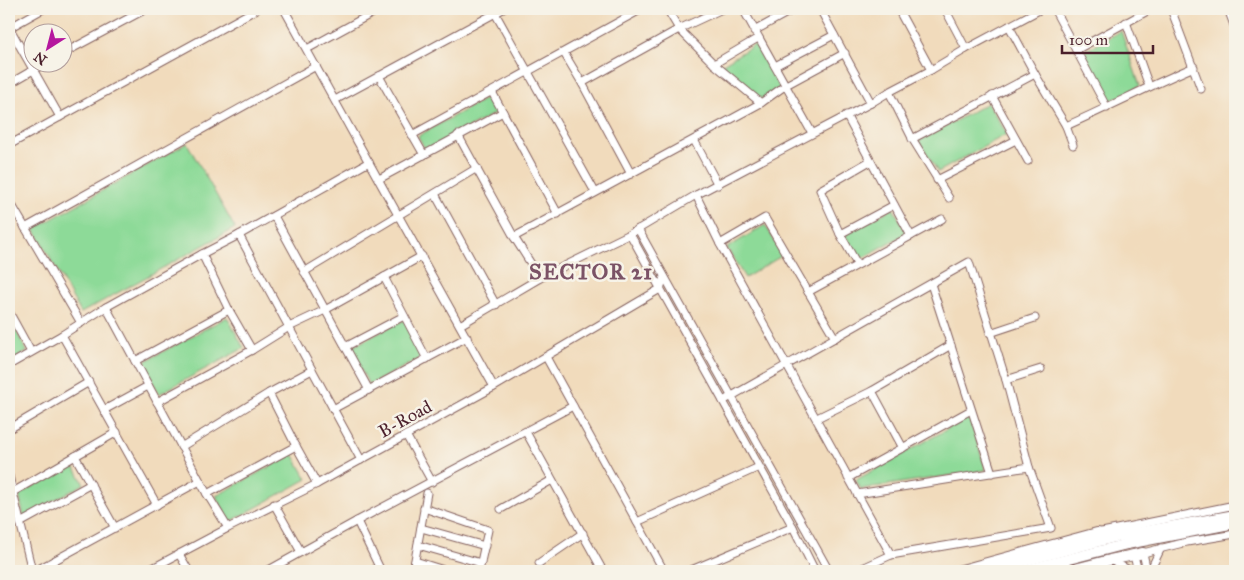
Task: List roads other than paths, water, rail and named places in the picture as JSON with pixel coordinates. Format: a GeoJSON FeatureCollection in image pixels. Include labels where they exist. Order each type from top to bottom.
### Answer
{"type":"FeatureCollection","features":[{"type":"Feature","properties":{"kind":"highway"},"geometry":{"type":"LineString","coordinates":[[985,571],[1115,536],[1235,514]]}},
{"type":"Feature","properties":{"kind":"highway"},"geometry":{"type":"LineString","coordinates":[[1025,571],[1127,544],[1235,524]]}},
{"type":"Feature","properties":{"kind":"highway"},"geometry":{"type":"LineString","coordinates":[[958,571],[1097,533],[1115,536]]}},
{"type":"Feature","properties":{"kind":"highway"},"geometry":{"type":"LineString","coordinates":[[1067,571],[1138,554]]}},
{"type":"Feature","properties":{"kind":"street"},"geometry":{"type":"LineString","coordinates":[[22,51],[9,28],[43,9]]}},
{"type":"Feature","properties":{"kind":"street"},"geometry":{"type":"LineString","coordinates":[[72,49],[146,9]]}},
{"type":"Feature","properties":{"kind":"street"},"geometry":{"type":"LineString","coordinates":[[9,146],[258,9]]}},
{"type":"Feature","properties":{"kind":"street"},"geometry":{"type":"LineString","coordinates":[[284,9],[494,387]]}},
{"type":"Feature","properties":{"kind":"street"},"geometry":{"type":"LineString","coordinates":[[307,49],[380,9]]}},
{"type":"Feature","properties":{"kind":"street"},"geometry":{"type":"LineString","coordinates":[[335,100],[504,9]]}},
{"type":"Feature","properties":{"kind":"street"},"geometry":{"type":"LineString","coordinates":[[412,135],[642,9]]}},
{"type":"Feature","properties":{"kind":"street"},"geometry":{"type":"LineString","coordinates":[[667,9],[679,29],[714,64],[761,103]]}},
{"type":"Feature","properties":{"kind":"street"},"geometry":{"type":"LineString","coordinates":[[582,83],[679,29],[722,9]]}},
{"type":"Feature","properties":{"kind":"street"},"geometry":{"type":"LineString","coordinates":[[743,9],[812,133]]}},
{"type":"Feature","properties":{"kind":"street"},"geometry":{"type":"LineString","coordinates":[[754,31],[794,9]]}},
{"type":"Feature","properties":{"kind":"street"},"geometry":{"type":"LineString","coordinates":[[820,9],[871,103]]}},
{"type":"Feature","properties":{"kind":"street"},"geometry":{"type":"LineString","coordinates":[[898,9],[932,70]]}},
{"type":"Feature","properties":{"kind":"street"},"geometry":{"type":"LineString","coordinates":[[945,9],[966,49]]}},
{"type":"Feature","properties":{"kind":"street"},"geometry":{"type":"LineString","coordinates":[[460,326],[540,278],[630,234],[696,195],[871,103],[1041,9]]}},
{"type":"Feature","properties":{"kind":"street"},"geometry":{"type":"LineString","coordinates":[[1054,9],[1108,108]]}},
{"type":"Feature","properties":{"kind":"street"},"geometry":{"type":"LineString","coordinates":[[1076,50],[1151,9]]}},
{"type":"Feature","properties":{"kind":"street"},"geometry":{"type":"LineString","coordinates":[[1171,9],[1201,88]]}},
{"type":"Feature","properties":{"kind":"street"},"geometry":{"type":"LineString","coordinates":[[1228,9],[1235,28]]}},
{"type":"Feature","properties":{"kind":"street"},"geometry":{"type":"LineString","coordinates":[[495,13],[595,192]]}},
{"type":"Feature","properties":{"kind":"street"},"geometry":{"type":"LineString","coordinates":[[1126,22],[1149,86]]}},
{"type":"Feature","properties":{"kind":"street"},"geometry":{"type":"LineString","coordinates":[[1009,26],[1066,126],[1074,145]]}},
{"type":"Feature","properties":{"kind":"street"},"geometry":{"type":"LineString","coordinates":[[775,66],[834,35]]}},
{"type":"Feature","properties":{"kind":"street"},"geometry":{"type":"LineString","coordinates":[[714,64],[758,38]]}},
{"type":"Feature","properties":{"kind":"street"},"geometry":{"type":"LineString","coordinates":[[564,52],[631,174]]}},
{"type":"Feature","properties":{"kind":"street"},"geometry":{"type":"LineString","coordinates":[[514,236],[694,140],[761,103],[786,85],[845,54]]}},
{"type":"Feature","properties":{"kind":"street"},"geometry":{"type":"LineString","coordinates":[[25,228],[316,66]]}},
{"type":"Feature","properties":{"kind":"street"},"geometry":{"type":"LineString","coordinates":[[1066,126],[1108,108],[1149,86],[1194,67]]}},
{"type":"Feature","properties":{"kind":"street"},"geometry":{"type":"LineString","coordinates":[[9,84],[30,72]]}},
{"type":"Feature","properties":{"kind":"street"},"geometry":{"type":"LineString","coordinates":[[34,72],[60,117]]}},
{"type":"Feature","properties":{"kind":"street"},"geometry":{"type":"LineString","coordinates":[[912,139],[1035,74]]}},
{"type":"Feature","properties":{"kind":"street"},"geometry":{"type":"LineString","coordinates":[[379,76],[424,155]]}},
{"type":"Feature","properties":{"kind":"street"},"geometry":{"type":"LineString","coordinates":[[492,92],[558,214]]}},
{"type":"Feature","properties":{"kind":"street"},"geometry":{"type":"LineString","coordinates":[[889,92],[912,139],[949,198]]}},
{"type":"Feature","properties":{"kind":"street"},"geometry":{"type":"LineString","coordinates":[[992,96],[1028,161]]}},
{"type":"Feature","properties":{"kind":"street"},"geometry":{"type":"LineString","coordinates":[[379,179],[502,112]]}},
{"type":"Feature","properties":{"kind":"street"},"geometry":{"type":"LineString","coordinates":[[846,115],[911,236]]}},
{"type":"Feature","properties":{"kind":"street"},"geometry":{"type":"LineString","coordinates":[[458,136],[514,236],[540,278]]}},
{"type":"Feature","properties":{"kind":"street"},"geometry":{"type":"LineString","coordinates":[[694,140],[718,185]]}},
{"type":"Feature","properties":{"kind":"street"},"geometry":{"type":"LineString","coordinates":[[937,180],[1016,140]]}},
{"type":"Feature","properties":{"kind":"street"},"geometry":{"type":"LineString","coordinates":[[857,264],[840,234],[820,190],[870,161]]}},
{"type":"Feature","properties":{"kind":"street"},"geometry":{"type":"LineString","coordinates":[[9,365],[106,307],[369,162]]}},
{"type":"Feature","properties":{"kind":"street"},"geometry":{"type":"LineString","coordinates":[[304,272],[477,168]]}},
{"type":"Feature","properties":{"kind":"street"},"geometry":{"type":"LineString","coordinates":[[436,194],[496,305]]}},
{"type":"Feature","properties":{"kind":"street"},"geometry":{"type":"LineString","coordinates":[[696,195],[720,244],[891,555]]}},
{"type":"Feature","properties":{"kind":"street"},"geometry":{"type":"LineString","coordinates":[[9,200],[81,323]]}},
{"type":"Feature","properties":{"kind":"street"},"geometry":{"type":"LineString","coordinates":[[840,234],[894,205]]}},
{"type":"Feature","properties":{"kind":"street"},"geometry":{"type":"LineString","coordinates":[[274,216],[368,390]]}},
{"type":"Feature","properties":{"kind":"street"},"geometry":{"type":"LineString","coordinates":[[720,244],[765,218],[835,338]]}},
{"type":"Feature","properties":{"kind":"street"},"geometry":{"type":"LineString","coordinates":[[808,292],[942,219]]}},
{"type":"Feature","properties":{"kind":"street"},"geometry":{"type":"LineString","coordinates":[[638,229],[828,571]]}},
{"type":"Feature","properties":{"kind":"street"},"geometry":{"type":"LineString","coordinates":[[630,234],[816,571]]}},
{"type":"Feature","properties":{"kind":"street"},"geometry":{"type":"LineString","coordinates":[[239,235],[361,460]]}},
{"type":"Feature","properties":{"kind":"street"},"geometry":{"type":"LineString","coordinates":[[202,254],[229,310],[252,350]]}},
{"type":"Feature","properties":{"kind":"street"},"geometry":{"type":"LineString","coordinates":[[157,402],[252,350],[289,327],[325,310],[422,256]]}},
{"type":"Feature","properties":{"kind":"street"},"geometry":{"type":"LineString","coordinates":[[722,401],[969,262],[1006,380],[1029,467],[1052,528],[891,555],[856,571]]}},
{"type":"Feature","properties":{"kind":"street"},"geometry":{"type":"LineString","coordinates":[[384,277],[427,359]]}},
{"type":"Feature","properties":{"kind":"street"},"geometry":{"type":"LineString","coordinates":[[660,289],[664,277]]}},
{"type":"Feature","properties":{"kind":"street"},"geometry":{"type":"LineString","coordinates":[[931,284],[992,473]]}},
{"type":"Feature","properties":{"kind":"street","name":"B-Road"},"geometry":{"type":"LineString","coordinates":[[147,571],[274,504],[317,484],[494,387],[660,289]]}},
{"type":"Feature","properties":{"kind":"street"},"geometry":{"type":"LineString","coordinates":[[106,307],[181,447],[228,528]]}},
{"type":"Feature","properties":{"kind":"street"},"geometry":{"type":"LineString","coordinates":[[135,361],[229,310]]}},
{"type":"Feature","properties":{"kind":"street"},"geometry":{"type":"LineString","coordinates":[[9,312],[31,352]]}},
{"type":"Feature","properties":{"kind":"street"},"geometry":{"type":"LineString","coordinates":[[345,347],[404,316]]}},
{"type":"Feature","properties":{"kind":"street"},"geometry":{"type":"LineString","coordinates":[[990,333],[1035,318]]}},
{"type":"Feature","properties":{"kind":"street"},"geometry":{"type":"LineString","coordinates":[[62,335],[157,505]]}},
{"type":"Feature","properties":{"kind":"street"},"geometry":{"type":"LineString","coordinates":[[333,409],[467,337]]}},
{"type":"Feature","properties":{"kind":"street"},"geometry":{"type":"LineString","coordinates":[[817,418],[872,391],[952,345]]}},
{"type":"Feature","properties":{"kind":"street"},"geometry":{"type":"LineString","coordinates":[[546,357],[664,571]]}},
{"type":"Feature","properties":{"kind":"street"},"geometry":{"type":"LineString","coordinates":[[1006,380],[1041,368]]}},
{"type":"Feature","properties":{"kind":"street"},"geometry":{"type":"LineString","coordinates":[[181,447],[269,393],[312,370]]}},
{"type":"Feature","properties":{"kind":"street"},"geometry":{"type":"LineString","coordinates":[[9,429],[89,382]]}},
{"type":"Feature","properties":{"kind":"street"},"geometry":{"type":"LineString","coordinates":[[104,410],[148,386]]}},
{"type":"Feature","properties":{"kind":"street"},"geometry":{"type":"LineString","coordinates":[[872,391],[903,448]]}},
{"type":"Feature","properties":{"kind":"street"},"geometry":{"type":"LineString","coordinates":[[269,393],[317,484]]}},
{"type":"Feature","properties":{"kind":"street"},"geometry":{"type":"LineString","coordinates":[[266,571],[573,406]]}},
{"type":"Feature","properties":{"kind":"street"},"geometry":{"type":"LineString","coordinates":[[848,478],[971,410]]}},
{"type":"Feature","properties":{"kind":"street"},"geometry":{"type":"LineString","coordinates":[[13,492],[116,432]]}},
{"type":"Feature","properties":{"kind":"street"},"geometry":{"type":"LineString","coordinates":[[526,432],[583,533],[602,571]]}},
{"type":"Feature","properties":{"kind":"street"},"geometry":{"type":"LineString","coordinates":[[406,435],[432,482]]}},
{"type":"Feature","properties":{"kind":"street"},"geometry":{"type":"LineString","coordinates":[[207,494],[296,446]]}},
{"type":"Feature","properties":{"kind":"street"},"geometry":{"type":"LineString","coordinates":[[75,456],[115,528]]}},
{"type":"Feature","properties":{"kind":"street"},"geometry":{"type":"LineString","coordinates":[[637,522],[759,466]]}},
{"type":"Feature","properties":{"kind":"street"},"geometry":{"type":"LineString","coordinates":[[857,494],[1029,467]]}},
{"type":"Feature","properties":{"kind":"street"},"geometry":{"type":"LineString","coordinates":[[9,476],[33,571],[200,481]]}},
{"type":"Feature","properties":{"kind":"street"},"geometry":{"type":"LineString","coordinates":[[501,509],[552,480]]}},
{"type":"Feature","properties":{"kind":"street"},"geometry":{"type":"LineString","coordinates":[[20,523],[91,484]]}},
{"type":"Feature","properties":{"kind":"street"},"geometry":{"type":"LineString","coordinates":[[413,571],[427,493]]}},
{"type":"Feature","properties":{"kind":"street"},"geometry":{"type":"LineString","coordinates":[[274,504],[301,552]]}},
{"type":"Feature","properties":{"kind":"street"},"geometry":{"type":"LineString","coordinates":[[1097,533],[1235,505]]}},
{"type":"Feature","properties":{"kind":"street"},"geometry":{"type":"LineString","coordinates":[[424,508],[488,530],[479,571]]}},
{"type":"Feature","properties":{"kind":"street"},"geometry":{"type":"LineString","coordinates":[[357,521],[382,571]]}},
{"type":"Feature","properties":{"kind":"street"},"geometry":{"type":"LineString","coordinates":[[690,571],[803,526]]}},
{"type":"Feature","properties":{"kind":"street"},"geometry":{"type":"LineString","coordinates":[[421,528],[485,546]]}},
{"type":"Feature","properties":{"kind":"street"},"geometry":{"type":"LineString","coordinates":[[539,563],[583,533]]}},
{"type":"Feature","properties":{"kind":"street"},"geometry":{"type":"LineString","coordinates":[[1138,554],[1187,542],[1235,534]]}},
{"type":"Feature","properties":{"kind":"street"},"geometry":{"type":"LineString","coordinates":[[418,545],[481,563]]}},
{"type":"Feature","properties":{"kind":"street"},"geometry":{"type":"LineString","coordinates":[[1148,571],[1161,548]]}},
{"type":"Feature","properties":{"kind":"street"},"geometry":{"type":"LineString","coordinates":[[179,554],[189,571]]}},
{"type":"Feature","properties":{"kind":"street"},"geometry":{"type":"LineString","coordinates":[[1138,554],[1138,571]]}},
{"type":"Feature","properties":{"kind":"street"},"geometry":{"type":"LineString","coordinates":[[1138,554],[1148,571]]}},
{"type":"Feature","properties":{"kind":"street"},"geometry":{"type":"LineString","coordinates":[[1110,560],[1131,571]]}},
{"type":"Feature","properties":{"kind":"street"},"geometry":{"type":"LineString","coordinates":[[415,561],[447,571]]}},
{"type":"Feature","properties":{"kind":"district","name":"SECTOR 21"},"geometry":{"type":"Point","coordinates":[591,271]}}]}
